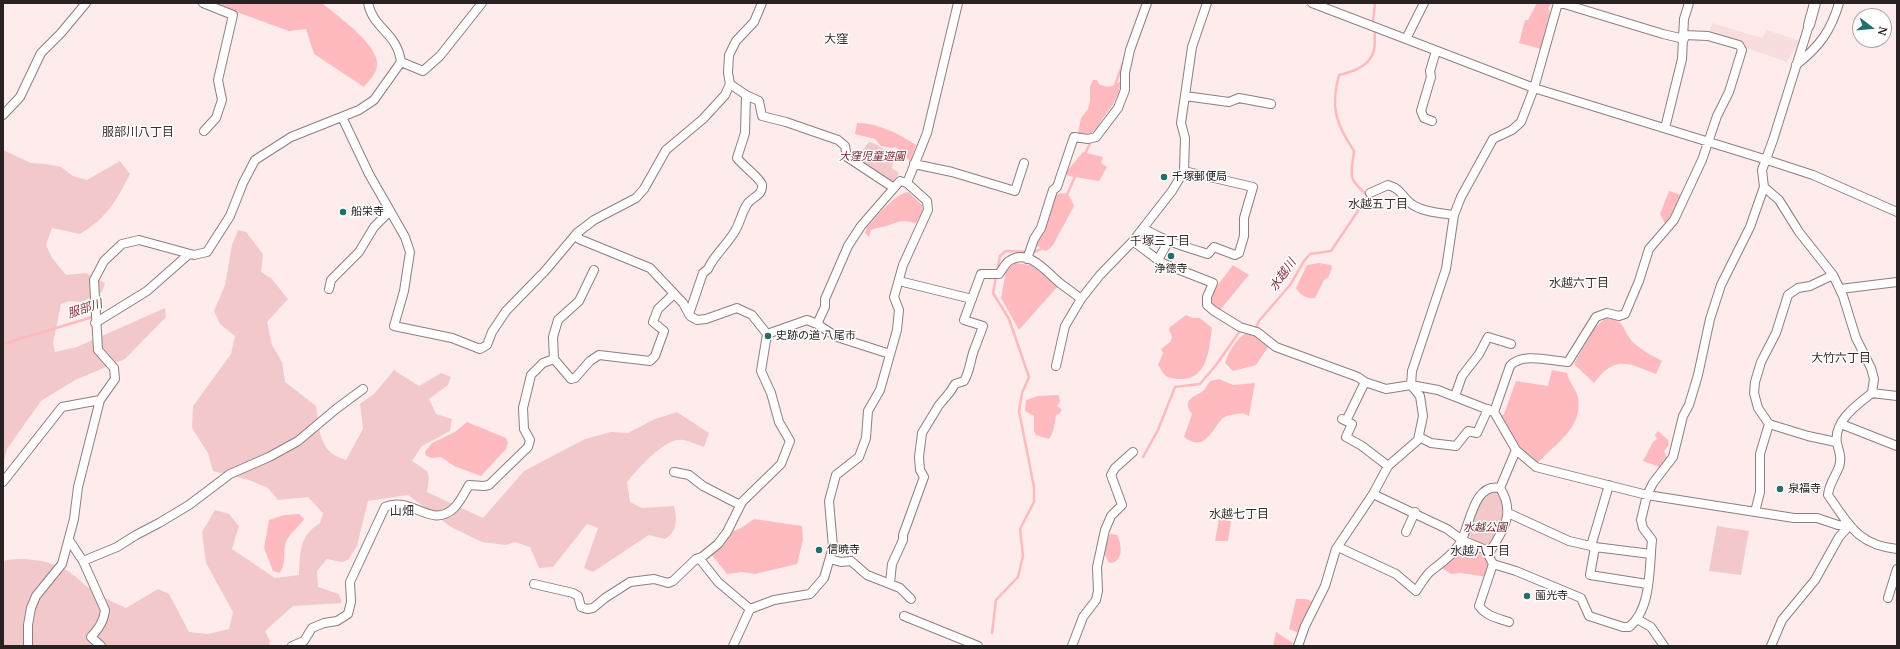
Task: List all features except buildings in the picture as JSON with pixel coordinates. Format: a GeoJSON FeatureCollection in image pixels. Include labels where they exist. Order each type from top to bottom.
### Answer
{"type":"FeatureCollection","features":[{"type":"Feature","properties":{"kind":"street"},"geometry":{"type":"LineString","coordinates":[[3,115],[20,97],[41,53],[86,3]]}},
{"type":"Feature","properties":{"kind":"street"},"geometry":{"type":"LineString","coordinates":[[203,3],[233,15],[218,80],[222,100],[216,118],[204,131]]}},
{"type":"Feature","properties":{"kind":"street"},"geometry":{"type":"LineString","coordinates":[[368,3],[370,14],[396,43],[401,62]]}},
{"type":"Feature","properties":{"kind":"street"},"geometry":{"type":"LineString","coordinates":[[401,62],[423,71],[440,56],[482,3]]}},
{"type":"Feature","properties":{"kind":"street"},"geometry":{"type":"LineString","coordinates":[[342,117],[369,174],[405,237],[410,252],[404,291],[394,326],[452,338],[480,349],[487,345],[492,332],[506,311],[545,271],[577,233],[594,220],[636,198],[644,189],[666,150],[703,119],[725,95],[730,84],[728,73],[729,55],[736,41],[754,22],[762,3]]}},
{"type":"Feature","properties":{"kind":"street"},"geometry":{"type":"LineString","coordinates":[[907,183],[927,133],[958,3]]}},
{"type":"Feature","properties":{"kind":"street"},"geometry":{"type":"LineString","coordinates":[[1027,259],[1034,239],[1042,228],[1053,190],[1057,187],[1074,137],[1088,139],[1096,137],[1118,108],[1126,90],[1125,73],[1130,50],[1147,3]]}},
{"type":"Feature","properties":{"kind":"street"},"geometry":{"type":"LineString","coordinates":[[1056,366],[1065,326],[1081,299],[1100,275],[1133,241],[1172,191],[1184,171],[1185,138],[1181,123],[1192,47],[1207,3]]}},
{"type":"Feature","properties":{"kind":"street"},"geometry":{"type":"LineString","coordinates":[[1312,3],[1534,88],[1708,141],[1813,175],[1897,212]]}},
{"type":"Feature","properties":{"kind":"street"},"geometry":{"type":"LineString","coordinates":[[1406,39],[1424,3]]}},
{"type":"Feature","properties":{"kind":"street"},"geometry":{"type":"LineString","coordinates":[[1298,646],[1305,626],[1325,586],[1338,547],[1373,494],[1388,466],[1418,440],[1423,416],[1420,396],[1411,384],[1412,371],[1446,270],[1454,215],[1461,197],[1493,140],[1512,130],[1521,122],[1534,88],[1558,3]]}},
{"type":"Feature","properties":{"kind":"street"},"geometry":{"type":"LineString","coordinates":[[1419,437],[1432,443],[1456,446],[1468,431],[1477,433],[1491,410],[1510,366],[1515,361],[1523,358],[1568,362],[1596,317],[1607,313],[1619,316],[1625,314],[1639,282],[1650,249],[1674,220],[1702,160],[1716,116],[1729,92],[1742,50],[1739,45],[1708,36],[1684,37],[1663,34],[1562,3]]}},
{"type":"Feature","properties":{"kind":"street"},"geometry":{"type":"LineString","coordinates":[[1665,128],[1682,59],[1684,19],[1689,3]]}},
{"type":"Feature","properties":{"kind":"street"},"geometry":{"type":"LineString","coordinates":[[1493,564],[1516,571],[1581,598],[1589,616],[1623,626],[1629,626],[1637,619],[1645,604],[1651,554],[1652,540],[1643,528],[1641,520],[1647,495],[1653,483],[1673,458],[1683,416],[1689,405],[1698,375],[1710,319],[1719,292],[1750,227],[1764,187],[1762,170],[1764,159],[1772,140],[1815,3]]}},
{"type":"Feature","properties":{"kind":"street"},"geometry":{"type":"LineString","coordinates":[[1796,65],[1822,42],[1839,3]]}},
{"type":"Feature","properties":{"kind":"street"},"geometry":{"type":"LineString","coordinates":[[1432,121],[1424,118],[1421,111],[1431,77],[1430,71],[1436,51]]}},
{"type":"Feature","properties":{"kind":"street"},"geometry":{"type":"LineString","coordinates":[[28,646],[28,625],[31,608],[36,596],[62,564],[69,540],[78,487],[100,400],[115,379],[114,368],[98,350],[94,280],[104,261],[122,244],[138,240],[194,255],[207,252],[230,216],[243,183],[255,160],[291,137],[359,110],[374,100],[401,62]]}},
{"type":"Feature","properties":{"kind":"street"},"geometry":{"type":"LineString","coordinates":[[730,84],[746,95],[759,101],[762,116],[786,122],[838,140],[845,146],[847,157],[894,188]]}},
{"type":"Feature","properties":{"kind":"street"},"geometry":{"type":"LineString","coordinates":[[689,314],[703,273],[708,269],[734,233],[748,202],[760,194],[762,185],[760,180],[741,164],[737,158],[745,133],[746,95]]}},
{"type":"Feature","properties":{"kind":"street"},"geometry":{"type":"LineString","coordinates":[[1185,96],[1229,102],[1239,98],[1270,104]]}},
{"type":"Feature","properties":{"kind":"street"},"geometry":{"type":"LineString","coordinates":[[914,164],[952,172],[1015,190],[1024,163]]}},
{"type":"Feature","properties":{"kind":"street"},"geometry":{"type":"LineString","coordinates":[[1143,228],[1168,242],[1208,254],[1214,247],[1235,255],[1239,253],[1244,236],[1244,218],[1254,187],[1184,171]]}},
{"type":"Feature","properties":{"kind":"street"},"geometry":{"type":"LineString","coordinates":[[733,646],[750,609],[774,600],[810,594],[824,578],[833,547],[829,501],[836,475],[860,457],[866,438],[868,411],[880,390],[898,330],[899,310],[894,297],[903,265],[928,210],[927,201],[907,183],[900,181],[860,226],[848,246],[825,300],[825,307],[817,324]]}},
{"type":"Feature","properties":{"kind":"street"},"geometry":{"type":"LineString","coordinates":[[1370,193],[1388,184],[1397,188],[1408,202],[1415,206],[1430,211],[1454,215]]}},
{"type":"Feature","properties":{"kind":"street"},"geometry":{"type":"LineString","coordinates":[[1764,187],[1779,200],[1799,232],[1834,275],[1840,288],[1856,338],[1871,368],[1874,379],[1872,392],[1852,409],[1839,427],[1836,442],[1841,454],[1839,467],[1829,486],[1828,495],[1849,526],[1870,543],[1896,551]]}},
{"type":"Feature","properties":{"kind":"street"},"geometry":{"type":"LineString","coordinates":[[329,290],[330,280],[359,252],[374,227],[390,210]]}},
{"type":"Feature","properties":{"kind":"street"},"geometry":{"type":"LineString","coordinates":[[534,584],[573,592],[578,596],[581,607],[587,609],[593,608],[605,598],[630,582],[654,579],[668,583],[673,581],[696,559],[718,544],[728,532],[740,505],[781,464],[790,441],[779,422],[771,393],[761,371],[767,334],[752,315],[737,308],[706,319],[697,320],[689,314],[684,303],[650,268],[579,239],[577,233]]}},
{"type":"Feature","properties":{"kind":"street"},"geometry":{"type":"LineString","coordinates":[[1133,241],[1158,260],[1213,284],[1207,297],[1207,305],[1240,327],[1257,332],[1276,347],[1358,377],[1365,382],[1386,389],[1411,384],[1438,390],[1491,410],[1516,450],[1536,467],[1647,495],[1794,518],[1817,518],[1838,525],[1849,526]]}},
{"type":"Feature","properties":{"kind":"street"},"geometry":{"type":"LineString","coordinates":[[1158,260],[1168,242]]}},
{"type":"Feature","properties":{"kind":"street"},"geometry":{"type":"LineString","coordinates":[[96,322],[147,291],[189,254]]}},
{"type":"Feature","properties":{"kind":"street"},"geometry":{"type":"LineString","coordinates":[[890,583],[892,564],[903,540],[903,535],[924,477],[920,470],[919,457],[922,433],[954,384],[964,381],[969,374],[974,350],[983,326],[964,320],[981,274],[999,274],[1009,261],[1018,258],[1027,259],[1042,265],[1061,284],[1081,299]]}},
{"type":"Feature","properties":{"kind":"street"},"geometry":{"type":"LineString","coordinates":[[594,270],[579,301],[558,320],[553,337],[554,359],[571,379],[574,378],[590,360],[599,355],[650,361],[656,356],[664,331],[654,322],[658,309],[674,294]]}},
{"type":"Feature","properties":{"kind":"street"},"geometry":{"type":"LineString","coordinates":[[1834,275],[1810,286],[1798,288],[1788,295],[1776,333],[1761,362],[1755,382],[1754,393],[1758,408],[1769,424],[1808,436],[1836,442]]}},
{"type":"Feature","properties":{"kind":"street"},"geometry":{"type":"LineString","coordinates":[[899,281],[972,299]]}},
{"type":"Feature","properties":{"kind":"street"},"geometry":{"type":"LineString","coordinates":[[1840,288],[1897,282]]}},
{"type":"Feature","properties":{"kind":"street"},"geometry":{"type":"LineString","coordinates":[[767,334],[807,320],[817,324],[837,337],[890,354]]}},
{"type":"Feature","properties":{"kind":"street"},"geometry":{"type":"LineString","coordinates":[[1455,396],[1462,376],[1479,354],[1488,338],[1511,344]]}},
{"type":"Feature","properties":{"kind":"street"},"geometry":{"type":"LineString","coordinates":[[292,646],[304,641],[312,628],[324,623],[337,621],[348,614],[351,602],[350,582],[385,507],[393,504],[403,504],[430,516],[444,515],[455,508],[469,485],[489,485],[528,447],[530,440],[524,429],[523,408],[531,376],[543,363],[554,359]]}},
{"type":"Feature","properties":{"kind":"street"},"geometry":{"type":"LineString","coordinates":[[1365,382],[1344,420],[1352,424],[1346,437],[1362,446],[1388,466]]}},
{"type":"Feature","properties":{"kind":"street"},"geometry":{"type":"LineString","coordinates":[[84,561],[117,547],[159,523],[189,505],[230,474],[269,457],[298,441],[336,409],[363,389]]}},
{"type":"Feature","properties":{"kind":"street"},"geometry":{"type":"LineString","coordinates":[[1872,392],[1897,396]]}},
{"type":"Feature","properties":{"kind":"street"},"geometry":{"type":"LineString","coordinates":[[3,482],[56,412],[62,407],[100,400]]}},
{"type":"Feature","properties":{"kind":"street"},"geometry":{"type":"LineString","coordinates":[[1755,512],[1760,492],[1760,454],[1769,424]]}},
{"type":"Feature","properties":{"kind":"street"},"geometry":{"type":"LineString","coordinates":[[1841,424],[1897,446]]}},
{"type":"Feature","properties":{"kind":"street"},"geometry":{"type":"LineString","coordinates":[[1500,488],[1516,450]]}},
{"type":"Feature","properties":{"kind":"street"},"geometry":{"type":"LineString","coordinates":[[1072,646],[1083,617],[1096,600],[1098,591],[1097,568],[1105,530],[1111,516],[1122,506],[1111,475],[1115,468],[1133,452]]}},
{"type":"Feature","properties":{"kind":"street"},"geometry":{"type":"LineString","coordinates":[[674,472],[689,475],[703,486],[740,505]]}},
{"type":"Feature","properties":{"kind":"street"},"geometry":{"type":"LineString","coordinates":[[1610,485],[1593,546],[1590,575],[1647,584]]}},
{"type":"Feature","properties":{"kind":"street"},"geometry":{"type":"LineString","coordinates":[[1338,547],[1396,574],[1416,591],[1430,572],[1444,561],[1462,540],[1477,500],[1488,488],[1494,486],[1500,488],[1506,496],[1508,513],[1503,530],[1489,553]]}},
{"type":"Feature","properties":{"kind":"street"},"geometry":{"type":"LineString","coordinates":[[1373,494],[1415,512],[1447,528],[1462,540],[1486,550],[1489,553],[1493,564],[1479,606],[1483,612],[1509,622]]}},
{"type":"Feature","properties":{"kind":"street"},"geometry":{"type":"LineString","coordinates":[[1406,532],[1415,512]]}},
{"type":"Feature","properties":{"kind":"street"},"geometry":{"type":"LineString","coordinates":[[1508,513],[1569,541],[1651,554]]}},
{"type":"Feature","properties":{"kind":"street"},"geometry":{"type":"LineString","coordinates":[[1771,646],[1782,620],[1815,580],[1840,537],[1849,526]]}},
{"type":"Feature","properties":{"kind":"street"},"geometry":{"type":"LineString","coordinates":[[69,540],[84,561],[105,610],[101,625],[91,637],[100,646]]}},
{"type":"Feature","properties":{"kind":"street"},"geometry":{"type":"LineString","coordinates":[[699,558],[718,582],[750,609]]}},
{"type":"Feature","properties":{"kind":"street"},"geometry":{"type":"LineString","coordinates":[[830,559],[842,562],[851,561],[867,575],[900,588],[911,599]]}},
{"type":"Feature","properties":{"kind":"street"},"geometry":{"type":"LineString","coordinates":[[1888,598],[1897,570]]}},
{"type":"Feature","properties":{"kind":"street"},"geometry":{"type":"LineString","coordinates":[[904,616],[978,646]]}},
{"type":"Feature","properties":{"kind":"street"},"geometry":{"type":"LineString","coordinates":[[1637,619],[1651,627],[1664,646]]}},
{"type":"Feature","properties":{"kind":"shaded area"},"geometry":{"type":"Polygon","coordinates":[[[215,3],[322,3],[348,24],[367,43],[374,52],[377,62],[376,70],[364,87],[314,54],[306,29],[289,31],[215,3]]]}},
{"type":"Feature","properties":{"kind":"shaded area"},"geometry":{"type":"Polygon","coordinates":[[[1537,3],[1552,3],[1548,8],[1550,12],[1541,49],[1519,43],[1525,20],[1528,20],[1537,3]]]}},
{"type":"Feature","properties":{"kind":"shaded area"},"geometry":{"type":"Polygon","coordinates":[[[1712,23],[1762,38],[1767,30],[1800,41],[1787,62],[1746,48],[1738,43],[1709,35],[1712,23]]]}},
{"type":"Feature","properties":{"kind":"shaded area"},"geometry":{"type":"Polygon","coordinates":[[[1093,80],[1097,80],[1102,86],[1108,87],[1121,81],[1120,88],[1114,102],[1093,132],[1089,134],[1078,133],[1081,118],[1088,109],[1090,101],[1090,87],[1093,80]]]}},
{"type":"Feature","properties":{"kind":"shaded area"},"geometry":{"type":"Polygon","coordinates":[[[857,123],[880,127],[903,137],[916,145],[911,160],[910,161],[896,147],[890,148],[881,146],[875,139],[855,134],[857,123]]]}},
{"type":"Feature","properties":{"kind":"shaded area"},"geometry":{"type":"Polygon","coordinates":[[[1083,152],[1103,157],[1101,163],[1107,167],[1099,181],[1068,176],[1066,172],[1083,152]]]}},
{"type":"Feature","properties":{"kind":"shaded area"},"geometry":{"type":"Polygon","coordinates":[[[1669,191],[1682,195],[1668,224],[1664,222],[1660,214],[1669,191]]]}},
{"type":"Feature","properties":{"kind":"shaded area"},"geometry":{"type":"Polygon","coordinates":[[[908,192],[922,205],[922,211],[916,223],[901,222],[885,227],[875,228],[871,230],[869,237],[865,233],[867,227],[892,201],[903,193],[908,192]]]}},
{"type":"Feature","properties":{"kind":"shaded area"},"geometry":{"type":"Polygon","coordinates":[[[1065,193],[1070,197],[1074,206],[1053,245],[1045,251],[1036,245],[1037,240],[1044,232],[1056,194],[1065,193]]]}},
{"type":"Feature","properties":{"kind":"shaded area"},"geometry":{"type":"Polygon","coordinates":[[[1015,263],[1031,265],[1058,286],[1019,330],[1001,298],[1006,271],[1015,263]]]}},
{"type":"Feature","properties":{"kind":"shaded area"},"geometry":{"type":"Polygon","coordinates":[[[1319,263],[1331,265],[1332,268],[1328,278],[1324,280],[1315,298],[1302,295],[1296,288],[1307,265],[1319,263]]]}},
{"type":"Feature","properties":{"kind":"shaded area"},"geometry":{"type":"Polygon","coordinates":[[[1233,265],[1249,275],[1220,310],[1211,305],[1211,294],[1233,265]]]}},
{"type":"Feature","properties":{"kind":"shaded area"},"geometry":{"type":"Polygon","coordinates":[[[1186,315],[1193,318],[1200,318],[1212,328],[1208,354],[1202,369],[1196,374],[1189,378],[1180,379],[1168,377],[1158,365],[1163,353],[1161,349],[1170,342],[1172,337],[1169,330],[1170,327],[1186,315]]]}},
{"type":"Feature","properties":{"kind":"shaded area"},"geometry":{"type":"Polygon","coordinates":[[[1607,317],[1618,321],[1635,344],[1662,361],[1656,374],[1630,365],[1616,365],[1609,368],[1594,383],[1574,364],[1594,328],[1607,317]]]}},
{"type":"Feature","properties":{"kind":"shaded area"},"geometry":{"type":"Polygon","coordinates":[[[1246,333],[1259,337],[1268,347],[1256,365],[1233,371],[1225,363],[1233,346],[1246,333]]]}},
{"type":"Feature","properties":{"kind":"shaded area"},"geometry":{"type":"Polygon","coordinates":[[[1552,370],[1567,373],[1578,398],[1578,409],[1576,419],[1572,427],[1559,443],[1537,464],[1524,455],[1500,416],[1504,414],[1516,381],[1548,386],[1552,370]]]}},
{"type":"Feature","properties":{"kind":"shaded area"},"geometry":{"type":"Polygon","coordinates":[[[1219,379],[1233,385],[1255,383],[1249,416],[1242,413],[1229,415],[1223,418],[1207,438],[1197,442],[1191,441],[1184,437],[1192,414],[1189,409],[1188,402],[1204,390],[1210,381],[1219,379]]]}},
{"type":"Feature","properties":{"kind":"shaded area"},"geometry":{"type":"Polygon","coordinates":[[[1059,395],[1060,402],[1057,406],[1062,410],[1056,415],[1051,436],[1049,439],[1036,435],[1034,431],[1034,416],[1025,411],[1026,400],[1038,396],[1059,395]]]}},
{"type":"Feature","properties":{"kind":"shaded area"},"geometry":{"type":"Polygon","coordinates":[[[467,422],[506,438],[508,443],[506,449],[481,476],[454,466],[441,457],[432,458],[426,456],[425,452],[432,443],[455,432],[467,422]]]}},
{"type":"Feature","properties":{"kind":"shaded area"},"geometry":{"type":"Polygon","coordinates":[[[1658,431],[1668,440],[1669,445],[1664,451],[1668,460],[1663,468],[1643,461],[1653,442],[1657,439],[1655,435],[1658,431]]]}},
{"type":"Feature","properties":{"kind":"shaded area"},"geometry":{"type":"Polygon","coordinates":[[[299,514],[304,519],[286,542],[284,563],[280,573],[273,571],[264,548],[269,520],[284,515],[299,514]]]}},
{"type":"Feature","properties":{"kind":"shaded area"},"geometry":{"type":"Polygon","coordinates":[[[754,519],[802,526],[803,540],[797,564],[755,574],[742,572],[727,574],[712,555],[733,531],[741,528],[754,519]]]}},
{"type":"Feature","properties":{"kind":"shaded area"},"geometry":{"type":"Polygon","coordinates":[[[1219,519],[1231,521],[1228,541],[1215,541],[1219,519]]]}},
{"type":"Feature","properties":{"kind":"shaded area"},"geometry":{"type":"Polygon","coordinates":[[[1110,534],[1117,535],[1121,548],[1117,560],[1109,563],[1103,551],[1110,534]]]}},
{"type":"Feature","properties":{"kind":"shaded area"},"geometry":{"type":"Polygon","coordinates":[[[1462,545],[1484,552],[1489,561],[1487,577],[1461,573],[1451,574],[1443,569],[1442,566],[1462,545]]]}},
{"type":"Feature","properties":{"kind":"shaded area"},"geometry":{"type":"Polygon","coordinates":[[[1296,599],[1306,599],[1312,601],[1299,633],[1289,629],[1296,599]]]}},
{"type":"Feature","properties":{"kind":"shaded area"},"geometry":{"type":"Polygon","coordinates":[[[1276,632],[1293,643],[1292,646],[1273,646],[1276,632]]]}},
{"type":"Feature","properties":{"kind":"green space","name":"大窪児童遊園"},"geometry":{"type":"Polygon","coordinates":[[[869,142],[892,154],[894,158],[892,168],[899,173],[892,183],[856,162],[860,153],[869,142]]]}},
{"type":"Feature","properties":{"kind":"green space"},"geometry":{"type":"Polygon","coordinates":[[[3,150],[31,163],[61,167],[73,176],[87,180],[120,161],[130,174],[110,208],[89,228],[80,234],[52,228],[46,245],[52,258],[66,275],[86,273],[105,283],[102,292],[82,302],[70,301],[61,304],[53,343],[55,352],[77,347],[165,308],[166,317],[125,359],[75,380],[41,401],[7,449],[3,465],[3,150]]]}},
{"type":"Feature","properties":{"kind":"green space"},"geometry":{"type":"Polygon","coordinates":[[[238,230],[246,232],[263,254],[261,272],[271,278],[288,299],[267,322],[272,345],[282,362],[285,382],[316,406],[322,439],[330,452],[346,460],[363,429],[360,404],[374,394],[394,370],[419,386],[441,373],[451,377],[448,385],[429,399],[436,414],[452,419],[450,431],[422,446],[412,461],[427,471],[429,478],[427,492],[483,518],[524,471],[585,439],[611,432],[628,433],[655,419],[677,412],[709,433],[704,447],[683,440],[676,440],[668,443],[652,455],[627,482],[630,502],[642,508],[674,506],[676,525],[672,532],[665,539],[649,535],[593,572],[584,568],[598,528],[587,524],[553,567],[539,568],[530,547],[515,542],[506,545],[482,542],[451,527],[408,495],[368,501],[357,546],[348,560],[342,562],[327,559],[317,571],[318,587],[339,594],[342,603],[293,606],[265,631],[270,641],[269,646],[3,646],[3,561],[20,559],[29,559],[56,565],[71,573],[95,592],[126,608],[158,589],[169,594],[189,632],[208,634],[229,629],[233,612],[206,563],[202,532],[215,510],[229,514],[239,526],[232,549],[275,578],[299,575],[300,559],[304,539],[313,528],[320,523],[323,513],[308,497],[278,500],[268,488],[249,480],[213,471],[208,453],[192,428],[193,406],[231,354],[235,336],[220,324],[214,311],[225,285],[232,245],[238,230]]]}},
{"type":"Feature","properties":{"kind":"green space","name":"水越公園"},"geometry":{"type":"Polygon","coordinates":[[[1493,489],[1503,502],[1504,517],[1498,533],[1490,547],[1474,541],[1466,533],[1477,504],[1493,489]]]}},
{"type":"Feature","properties":{"kind":"green space"},"geometry":{"type":"Polygon","coordinates":[[[1717,526],[1749,531],[1741,575],[1709,571],[1717,526]]]}},
{"type":"Feature","properties":{"kind":"waterway","name":"水越川"},"geometry":{"type":"LineString","coordinates":[[1373,21],[1375,3]]}},
{"type":"Feature","properties":{"kind":"waterway","name":"水越川"},"geometry":{"type":"LineString","coordinates":[[1256,328],[1259,321],[1290,285],[1304,261],[1310,254],[1331,251],[1368,196],[1357,185],[1352,176],[1354,151],[1339,124],[1336,115],[1335,97],[1339,75],[1359,68],[1371,58],[1374,48],[1375,31]]}},
{"type":"Feature","properties":{"kind":"waterway"},"geometry":{"type":"LineString","coordinates":[[1115,85],[1123,63]]}},
{"type":"Feature","properties":{"kind":"waterway"},"geometry":{"type":"LineString","coordinates":[[1094,134],[1099,122]]}},
{"type":"Feature","properties":{"kind":"waterway"},"geometry":{"type":"LineString","coordinates":[[1085,154],[1091,141]]}},
{"type":"Feature","properties":{"kind":"waterway"},"geometry":{"type":"LineString","coordinates":[[1066,197],[1076,174]]}},
{"type":"Feature","properties":{"kind":"waterway"},"geometry":{"type":"LineString","coordinates":[[992,633],[996,600],[1018,577],[1023,556],[1020,529],[1034,502],[1034,487],[1019,411],[1022,393],[1029,377],[1009,319],[993,293],[1000,256],[1006,251],[1034,252],[1043,248]]}},
{"type":"Feature","properties":{"kind":"waterway","name":"服部川"},"geometry":{"type":"LineString","coordinates":[[3,344],[106,313]]}},
{"type":"Feature","properties":{"kind":"waterway","name":"水越川"},"geometry":{"type":"LineString","coordinates":[[1143,457],[1158,430],[1175,387],[1200,384],[1216,365],[1240,331],[1243,331]]}},
{"type":"Feature","properties":{"kind":"place","name":"千塚郵便局"},"geometry":{"type":"Point","coordinates":[1164,177]}},
{"type":"Feature","properties":{"kind":"place","name":"船栄寺"},"geometry":{"type":"Point","coordinates":[343,212]}},
{"type":"Feature","properties":{"kind":"place","name":"浄徳寺"},"geometry":{"type":"Point","coordinates":[1171,256]}},
{"type":"Feature","properties":{"kind":"place","name":"史跡の道 八尾市"},"geometry":{"type":"Point","coordinates":[768,336]}},
{"type":"Feature","properties":{"kind":"place","name":"泉福寺"},"geometry":{"type":"Point","coordinates":[1780,489]}},
{"type":"Feature","properties":{"kind":"place","name":"信暁寺"},"geometry":{"type":"Point","coordinates":[819,550]}},
{"type":"Feature","properties":{"kind":"place","name":"薗光寺"},"geometry":{"type":"Point","coordinates":[1527,596]}},
{"type":"Feature","properties":{"kind":"district","name":"大窪"},"geometry":{"type":"Point","coordinates":[836,40]}},
{"type":"Feature","properties":{"kind":"district","name":"服部川八丁目"},"geometry":{"type":"Point","coordinates":[138,133]}},
{"type":"Feature","properties":{"kind":"district","name":"水越五丁目"},"geometry":{"type":"Point","coordinates":[1378,205]}},
{"type":"Feature","properties":{"kind":"district","name":"千塚三丁目"},"geometry":{"type":"Point","coordinates":[1160,242]}},
{"type":"Feature","properties":{"kind":"district","name":"水越六丁目"},"geometry":{"type":"Point","coordinates":[1579,284]}},
{"type":"Feature","properties":{"kind":"district","name":"大竹六丁目"},"geometry":{"type":"Point","coordinates":[1841,359]}},
{"type":"Feature","properties":{"kind":"district","name":"山畑"},"geometry":{"type":"Point","coordinates":[402,512]}},
{"type":"Feature","properties":{"kind":"district","name":"水越七丁目"},"geometry":{"type":"Point","coordinates":[1239,515]}},
{"type":"Feature","properties":{"kind":"district","name":"水越八丁目"},"geometry":{"type":"Point","coordinates":[1480,552]}}]}
